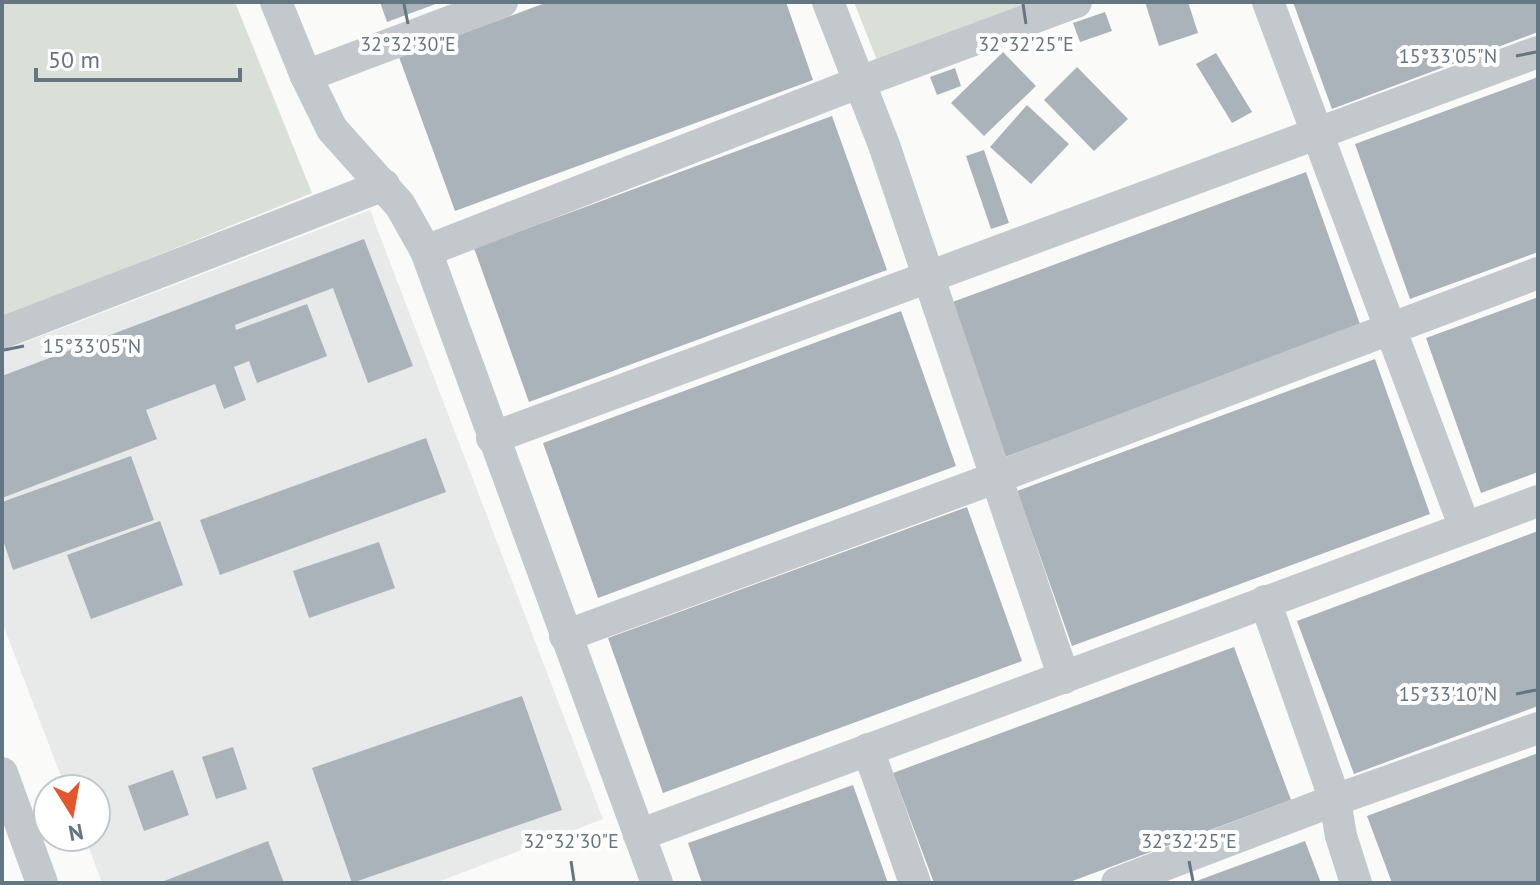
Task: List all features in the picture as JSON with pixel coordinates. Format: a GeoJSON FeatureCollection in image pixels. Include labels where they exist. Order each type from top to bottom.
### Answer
{"type":"FeatureCollection","features":[{"type":"Feature","properties":{"kind":"street"},"geometry":{"type":"LineString","coordinates":[[276,2],[306,76],[332,129],[400,205],[426,251],[639,835],[647,880]]}},
{"type":"Feature","properties":{"kind":"street"},"geometry":{"type":"LineString","coordinates":[[306,76],[502,2]]}},
{"type":"Feature","properties":{"kind":"street"},"geometry":{"type":"LineString","coordinates":[[828,2],[929,276],[1064,678]]}},
{"type":"Feature","properties":{"kind":"street"},"geometry":{"type":"LineString","coordinates":[[426,251],[860,82],[1076,2]]}},
{"type":"Feature","properties":{"kind":"street"},"geometry":{"type":"LineString","coordinates":[[1268,2],[1465,528]]}},
{"type":"Feature","properties":{"kind":"street"},"geometry":{"type":"LineString","coordinates":[[492,438],[1538,52]]}},
{"type":"Feature","properties":{"kind":"street"},"geometry":{"type":"LineString","coordinates":[[2,333],[384,185]]}},
{"type":"Feature","properties":{"kind":"street"},"geometry":{"type":"LineString","coordinates":[[565,636],[1538,273]]}},
{"type":"Feature","properties":{"kind":"street"},"geometry":{"type":"LineString","coordinates":[[639,835],[1538,501]]}},
{"type":"Feature","properties":{"kind":"street"},"geometry":{"type":"LineString","coordinates":[[1265,601],[1335,800],[1341,836],[1356,883]]}},
{"type":"Feature","properties":{"kind":"street"},"geometry":{"type":"LineString","coordinates":[[1117,883],[1335,800],[1538,728]]}},
{"type":"Feature","properties":{"kind":"street"},"geometry":{"type":"LineString","coordinates":[[868,749],[915,883]]}},
{"type":"Feature","properties":{"kind":"street"},"geometry":{"type":"LineString","coordinates":[[2,773],[42,883]]}},
{"type":"Feature","properties":{"kind":"shaded area"},"geometry":{"type":"Polygon","coordinates":[[[2,2],[235,2],[312,193],[2,318],[2,2]]]}},
{"type":"Feature","properties":{"kind":"shaded area"},"geometry":{"type":"Polygon","coordinates":[[[854,2],[1057,2],[880,68],[854,2]]]}},
{"type":"Feature","properties":{"kind":"shaded area"},"geometry":{"type":"Polygon","coordinates":[[[370,210],[603,819],[435,883],[102,883],[91,853],[112,853],[112,773],[60,773],[2,622],[2,351],[370,210]]]}},
{"type":"Feature","properties":{"kind":"building"},"geometry":{"type":"Polygon","coordinates":[[[380,2],[441,2],[387,22],[380,2]]]}},
{"type":"Feature","properties":{"kind":"building"},"geometry":{"type":"Polygon","coordinates":[[[548,2],[786,2],[813,80],[455,211],[399,57],[548,2]]]}},
{"type":"Feature","properties":{"kind":"building"},"geometry":{"type":"Polygon","coordinates":[[[1145,2],[1188,2],[1198,33],[1159,46],[1145,2]]]}},
{"type":"Feature","properties":{"kind":"building"},"geometry":{"type":"Polygon","coordinates":[[[1293,2],[1538,2],[1538,32],[1332,109],[1293,2]]]}},
{"type":"Feature","properties":{"kind":"building"},"geometry":{"type":"Polygon","coordinates":[[[1105,12],[1112,31],[1080,42],[1073,23],[1105,12]]]}},
{"type":"Feature","properties":{"kind":"building"},"geometry":{"type":"Polygon","coordinates":[[[1003,52],[1036,86],[984,136],[951,103],[1003,52]]]}},
{"type":"Feature","properties":{"kind":"building"},"geometry":{"type":"Polygon","coordinates":[[[1216,53],[1252,112],[1232,123],[1196,64],[1216,53]]]}},
{"type":"Feature","properties":{"kind":"building"},"geometry":{"type":"Polygon","coordinates":[[[1077,67],[1128,119],[1094,151],[1044,100],[1077,67]]]}},
{"type":"Feature","properties":{"kind":"building"},"geometry":{"type":"Polygon","coordinates":[[[955,68],[961,86],[937,95],[930,77],[955,68]]]}},
{"type":"Feature","properties":{"kind":"building"},"geometry":{"type":"Polygon","coordinates":[[[1538,77],[1538,252],[1410,299],[1355,144],[1538,77]]]}},
{"type":"Feature","properties":{"kind":"building"},"geometry":{"type":"Polygon","coordinates":[[[1027,105],[1069,144],[1031,184],[990,147],[1027,105]]]}},
{"type":"Feature","properties":{"kind":"building"},"geometry":{"type":"Polygon","coordinates":[[[832,116],[887,270],[529,402],[474,248],[832,116]]]}},
{"type":"Feature","properties":{"kind":"building"},"geometry":{"type":"Polygon","coordinates":[[[984,150],[1009,223],[991,229],[966,156],[984,150]]]}},
{"type":"Feature","properties":{"kind":"building"},"geometry":{"type":"Polygon","coordinates":[[[1306,172],[1361,327],[1002,458],[947,304],[1306,172]]]}},
{"type":"Feature","properties":{"kind":"building"},"geometry":{"type":"Polygon","coordinates":[[[364,239],[413,366],[368,383],[333,288],[235,325],[236,330],[307,304],[327,356],[257,383],[249,361],[234,367],[246,400],[224,409],[215,384],[146,410],[157,439],[2,498],[2,376],[364,239]]]}},
{"type":"Feature","properties":{"kind":"building"},"geometry":{"type":"Polygon","coordinates":[[[1538,297],[1538,472],[1481,493],[1426,338],[1538,297]]]}},
{"type":"Feature","properties":{"kind":"building"},"geometry":{"type":"Polygon","coordinates":[[[901,311],[956,466],[598,598],[543,443],[901,311]]]}},
{"type":"Feature","properties":{"kind":"building"},"geometry":{"type":"Polygon","coordinates":[[[1375,359],[1430,514],[1072,646],[1017,491],[1375,359]]]}},
{"type":"Feature","properties":{"kind":"building"},"geometry":{"type":"Polygon","coordinates":[[[426,438],[446,492],[220,575],[200,520],[426,438]]]}},
{"type":"Feature","properties":{"kind":"building"},"geometry":{"type":"Polygon","coordinates":[[[131,456],[154,520],[13,570],[2,537],[2,502],[131,456]]]}},
{"type":"Feature","properties":{"kind":"building"},"geometry":{"type":"Polygon","coordinates":[[[967,507],[1022,661],[663,793],[608,638],[967,507]]]}},
{"type":"Feature","properties":{"kind":"building"},"geometry":{"type":"Polygon","coordinates":[[[160,521],[183,585],[91,619],[67,555],[160,521]]]}},
{"type":"Feature","properties":{"kind":"building"},"geometry":{"type":"Polygon","coordinates":[[[1538,531],[1538,706],[1354,774],[1297,621],[1538,531]]]}},
{"type":"Feature","properties":{"kind":"building"},"geometry":{"type":"Polygon","coordinates":[[[379,542],[395,588],[309,618],[293,571],[379,542]]]}},
{"type":"Feature","properties":{"kind":"building"},"geometry":{"type":"Polygon","coordinates":[[[1234,647],[1291,800],[1067,883],[934,883],[893,773],[1234,647]]]}},
{"type":"Feature","properties":{"kind":"building"},"geometry":{"type":"Polygon","coordinates":[[[522,696],[562,810],[352,883],[312,768],[522,696]]]}},
{"type":"Feature","properties":{"kind":"building"},"geometry":{"type":"Polygon","coordinates":[[[233,747],[247,789],[216,799],[202,757],[233,747]]]}},
{"type":"Feature","properties":{"kind":"building"},"geometry":{"type":"Polygon","coordinates":[[[1538,753],[1538,883],[1392,883],[1367,816],[1538,753]]]}},
{"type":"Feature","properties":{"kind":"building"},"geometry":{"type":"Polygon","coordinates":[[[173,770],[189,815],[144,831],[128,786],[173,770]]]}},
{"type":"Feature","properties":{"kind":"building"},"geometry":{"type":"Polygon","coordinates":[[[853,785],[888,883],[702,883],[688,843],[853,785]]]}},
{"type":"Feature","properties":{"kind":"building"},"geometry":{"type":"Polygon","coordinates":[[[268,841],[284,883],[159,883],[268,841]]]}},
{"type":"Feature","properties":{"kind":"building"},"geometry":{"type":"Polygon","coordinates":[[[1305,841],[1321,883],[1191,883],[1305,841]]]}}]}
